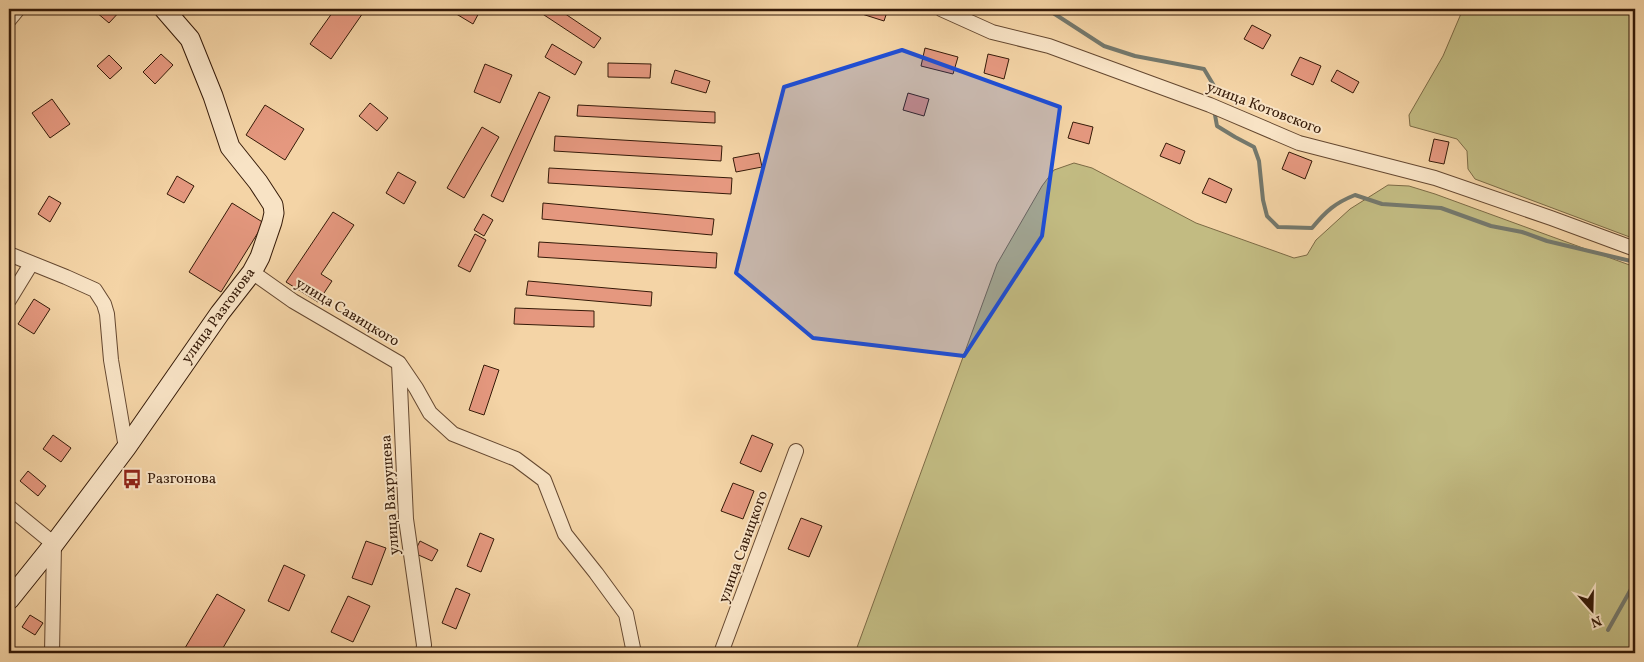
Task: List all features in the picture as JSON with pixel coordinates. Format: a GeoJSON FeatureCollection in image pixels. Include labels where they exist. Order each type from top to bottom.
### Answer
{"type":"FeatureCollection","features":[{"type":"Feature","properties":{"kind":"street"},"geometry":{"type":"LineString","coordinates":[[9,20],[18,9]]}},
{"type":"Feature","properties":{"kind":"street","name":"улица Разгонова"},"geometry":{"type":"LineString","coordinates":[[9,600],[54,544],[126,448],[220,313],[252,272],[260,257],[274,213],[273,205],[258,182],[230,147],[213,96],[190,39],[164,9]]}},
{"type":"Feature","properties":{"kind":"street","name":"улица Котовского"},"geometry":{"type":"LineString","coordinates":[[941,9],[992,32],[1049,46],[1210,104],[1299,143],[1435,178],[1551,218],[1635,250]]}},
{"type":"Feature","properties":{"kind":"street"},"geometry":{"type":"LineString","coordinates":[[9,254],[95,290],[104,304],[107,314],[111,360],[126,448]]}},
{"type":"Feature","properties":{"kind":"street"},"geometry":{"type":"LineString","coordinates":[[9,300],[31,264]]}},
{"type":"Feature","properties":{"kind":"street","name":"улица Савицкого"},"geometry":{"type":"LineString","coordinates":[[252,272],[293,301],[399,363],[430,413],[453,434],[516,459],[544,480],[565,534],[626,614],[634,653]]}},
{"type":"Feature","properties":{"kind":"street","name":"улица Вахрушева"},"geometry":{"type":"LineString","coordinates":[[399,363],[406,519],[424,645],[423,653]]}},
{"type":"Feature","properties":{"kind":"street","name":"улица Савицкого"},"geometry":{"type":"LineString","coordinates":[[721,653],[796,451]]}},
{"type":"Feature","properties":{"kind":"street"},"geometry":{"type":"LineString","coordinates":[[9,507],[54,544],[52,653]]}},
{"type":"Feature","properties":{"kind":"highlighted area"},"geometry":{"type":"Polygon","coordinates":[[[902,50],[1060,107],[1042,236],[964,356],[813,338],[736,273],[784,87],[902,50]]]}},
{"type":"Feature","properties":{"kind":"shaded area"},"geometry":{"type":"Polygon","coordinates":[[[1463,9],[1635,9],[1635,239],[1475,179],[1468,169],[1467,151],[1457,139],[1410,126],[1409,115],[1443,56],[1463,9]]]}},
{"type":"Feature","properties":{"kind":"shaded area"},"geometry":{"type":"Polygon","coordinates":[[[1074,163],[1092,168],[1196,223],[1294,258],[1307,255],[1316,240],[1350,209],[1388,185],[1409,186],[1435,194],[1635,267],[1635,653],[855,653],[997,264],[1042,186],[1054,170],[1074,163]]]}},
{"type":"Feature","properties":{"kind":"building"},"geometry":{"type":"Polygon","coordinates":[[[99,9],[122,9],[109,23],[96,12],[99,9]]]}},
{"type":"Feature","properties":{"kind":"building"},"geometry":{"type":"Polygon","coordinates":[[[335,9],[365,10],[331,59],[310,44],[335,9]]]}},
{"type":"Feature","properties":{"kind":"building"},"geometry":{"type":"Polygon","coordinates":[[[448,9],[481,9],[473,24],[448,9]]]}},
{"type":"Feature","properties":{"kind":"building"},"geometry":{"type":"Polygon","coordinates":[[[535,9],[558,9],[601,38],[594,48],[535,9]]]}},
{"type":"Feature","properties":{"kind":"building"},"geometry":{"type":"Polygon","coordinates":[[[864,9],[888,9],[884,21],[862,14],[864,9]]]}},
{"type":"Feature","properties":{"kind":"building"},"geometry":{"type":"Polygon","coordinates":[[[1252,25],[1271,35],[1263,49],[1244,39],[1252,25]]]}},
{"type":"Feature","properties":{"kind":"building"},"geometry":{"type":"Polygon","coordinates":[[[552,44],[582,62],[575,75],[545,57],[552,44]]]}},
{"type":"Feature","properties":{"kind":"building"},"geometry":{"type":"Polygon","coordinates":[[[925,48],[958,57],[953,74],[921,66],[925,48]]]}},
{"type":"Feature","properties":{"kind":"building"},"geometry":{"type":"Polygon","coordinates":[[[161,54],[173,65],[155,84],[143,72],[161,54]]]}},
{"type":"Feature","properties":{"kind":"building"},"geometry":{"type":"Polygon","coordinates":[[[988,54],[1009,59],[1004,79],[984,73],[988,54]]]}},
{"type":"Feature","properties":{"kind":"building"},"geometry":{"type":"Polygon","coordinates":[[[109,55],[122,68],[110,79],[97,66],[109,55]]]}},
{"type":"Feature","properties":{"kind":"building"},"geometry":{"type":"Polygon","coordinates":[[[1300,57],[1321,66],[1313,85],[1291,75],[1300,57]]]}},
{"type":"Feature","properties":{"kind":"building"},"geometry":{"type":"Polygon","coordinates":[[[608,63],[651,64],[650,78],[608,77],[608,63]]]}},
{"type":"Feature","properties":{"kind":"building"},"geometry":{"type":"Polygon","coordinates":[[[485,64],[512,75],[500,103],[474,92],[485,64]]]}},
{"type":"Feature","properties":{"kind":"building"},"geometry":{"type":"Polygon","coordinates":[[[675,70],[710,81],[706,93],[671,83],[675,70]]]}},
{"type":"Feature","properties":{"kind":"building"},"geometry":{"type":"Polygon","coordinates":[[[1337,70],[1359,82],[1353,93],[1331,81],[1337,70]]]}},
{"type":"Feature","properties":{"kind":"building"},"geometry":{"type":"Polygon","coordinates":[[[539,92],[550,97],[503,202],[491,196],[539,92]]]}},
{"type":"Feature","properties":{"kind":"building"},"geometry":{"type":"Polygon","coordinates":[[[908,93],[929,99],[924,116],[903,110],[908,93]]]}},
{"type":"Feature","properties":{"kind":"building"},"geometry":{"type":"Polygon","coordinates":[[[52,99],[70,124],[50,138],[32,113],[52,99]]]}},
{"type":"Feature","properties":{"kind":"building"},"geometry":{"type":"Polygon","coordinates":[[[370,103],[388,118],[377,131],[359,116],[370,103]]]}},
{"type":"Feature","properties":{"kind":"building"},"geometry":{"type":"Polygon","coordinates":[[[265,105],[304,129],[285,160],[246,135],[265,105]]]}},
{"type":"Feature","properties":{"kind":"building"},"geometry":{"type":"Polygon","coordinates":[[[578,105],[715,112],[715,123],[577,116],[578,105]]]}},
{"type":"Feature","properties":{"kind":"building"},"geometry":{"type":"Polygon","coordinates":[[[1073,122],[1093,127],[1089,144],[1068,138],[1073,122]]]}},
{"type":"Feature","properties":{"kind":"building"},"geometry":{"type":"Polygon","coordinates":[[[482,127],[499,137],[464,198],[447,188],[482,127]]]}},
{"type":"Feature","properties":{"kind":"building"},"geometry":{"type":"Polygon","coordinates":[[[555,136],[722,146],[721,161],[554,151],[555,136]]]}},
{"type":"Feature","properties":{"kind":"building"},"geometry":{"type":"Polygon","coordinates":[[[1434,139],[1449,142],[1444,164],[1429,161],[1434,139]]]}},
{"type":"Feature","properties":{"kind":"building"},"geometry":{"type":"Polygon","coordinates":[[[1166,143],[1185,151],[1180,164],[1160,156],[1166,143]]]}},
{"type":"Feature","properties":{"kind":"building"},"geometry":{"type":"Polygon","coordinates":[[[1289,152],[1312,161],[1305,179],[1282,169],[1289,152]]]}},
{"type":"Feature","properties":{"kind":"building"},"geometry":{"type":"Polygon","coordinates":[[[759,153],[762,167],[736,172],[733,158],[759,153]]]}},
{"type":"Feature","properties":{"kind":"building"},"geometry":{"type":"Polygon","coordinates":[[[549,168],[732,178],[731,194],[548,183],[549,168]]]}},
{"type":"Feature","properties":{"kind":"building"},"geometry":{"type":"Polygon","coordinates":[[[398,172],[416,182],[404,204],[386,193],[398,172]]]}},
{"type":"Feature","properties":{"kind":"building"},"geometry":{"type":"Polygon","coordinates":[[[177,176],[194,186],[184,203],[167,194],[177,176]]]}},
{"type":"Feature","properties":{"kind":"building"},"geometry":{"type":"Polygon","coordinates":[[[1209,178],[1232,189],[1226,203],[1202,193],[1209,178]]]}},
{"type":"Feature","properties":{"kind":"building"},"geometry":{"type":"Polygon","coordinates":[[[49,196],[61,203],[50,222],[38,214],[49,196]]]}},
{"type":"Feature","properties":{"kind":"building"},"geometry":{"type":"Polygon","coordinates":[[[232,203],[264,223],[221,292],[189,272],[232,203]]]}},
{"type":"Feature","properties":{"kind":"building"},"geometry":{"type":"Polygon","coordinates":[[[543,203],[714,219],[712,235],[542,219],[543,203]]]}},
{"type":"Feature","properties":{"kind":"building"},"geometry":{"type":"Polygon","coordinates":[[[333,212],[354,225],[321,274],[332,281],[318,302],[286,282],[333,212]]]}},
{"type":"Feature","properties":{"kind":"building"},"geometry":{"type":"Polygon","coordinates":[[[483,214],[493,220],[484,236],[474,230],[483,214]]]}},
{"type":"Feature","properties":{"kind":"building"},"geometry":{"type":"Polygon","coordinates":[[[475,234],[486,240],[470,272],[458,266],[475,234]]]}},
{"type":"Feature","properties":{"kind":"building"},"geometry":{"type":"Polygon","coordinates":[[[539,242],[717,253],[716,268],[538,257],[539,242]]]}},
{"type":"Feature","properties":{"kind":"building"},"geometry":{"type":"Polygon","coordinates":[[[528,281],[652,292],[651,306],[526,295],[528,281]]]}},
{"type":"Feature","properties":{"kind":"building"},"geometry":{"type":"Polygon","coordinates":[[[34,299],[50,309],[34,334],[18,324],[34,299]]]}},
{"type":"Feature","properties":{"kind":"building"},"geometry":{"type":"Polygon","coordinates":[[[515,308],[594,311],[594,327],[514,324],[515,308]]]}},
{"type":"Feature","properties":{"kind":"building"},"geometry":{"type":"Polygon","coordinates":[[[484,365],[499,370],[484,415],[469,410],[484,365]]]}},
{"type":"Feature","properties":{"kind":"building"},"geometry":{"type":"Polygon","coordinates":[[[53,435],[71,448],[61,462],[43,449],[53,435]]]}},
{"type":"Feature","properties":{"kind":"building"},"geometry":{"type":"Polygon","coordinates":[[[752,435],[773,444],[761,472],[740,463],[752,435]]]}},
{"type":"Feature","properties":{"kind":"building"},"geometry":{"type":"Polygon","coordinates":[[[28,471],[46,486],[38,496],[20,481],[28,471]]]}},
{"type":"Feature","properties":{"kind":"building"},"geometry":{"type":"Polygon","coordinates":[[[733,483],[754,491],[743,519],[721,511],[733,483]]]}},
{"type":"Feature","properties":{"kind":"building"},"geometry":{"type":"Polygon","coordinates":[[[801,518],[822,526],[809,557],[788,549],[801,518]]]}},
{"type":"Feature","properties":{"kind":"building"},"geometry":{"type":"Polygon","coordinates":[[[480,533],[494,539],[481,572],[467,566],[480,533]]]}},
{"type":"Feature","properties":{"kind":"building"},"geometry":{"type":"Polygon","coordinates":[[[366,541],[386,548],[372,585],[352,578],[366,541]]]}},
{"type":"Feature","properties":{"kind":"building"},"geometry":{"type":"Polygon","coordinates":[[[420,541],[438,550],[432,561],[414,553],[420,541]]]}},
{"type":"Feature","properties":{"kind":"building"},"geometry":{"type":"Polygon","coordinates":[[[284,565],[305,575],[289,611],[268,601],[284,565]]]}},
{"type":"Feature","properties":{"kind":"building"},"geometry":{"type":"Polygon","coordinates":[[[456,588],[470,594],[456,629],[442,623],[456,588]]]}},
{"type":"Feature","properties":{"kind":"building"},"geometry":{"type":"Polygon","coordinates":[[[217,594],[245,610],[220,653],[182,653],[217,594]]]}},
{"type":"Feature","properties":{"kind":"building"},"geometry":{"type":"Polygon","coordinates":[[[348,596],[370,606],[353,642],[331,632],[348,596]]]}},
{"type":"Feature","properties":{"kind":"building"},"geometry":{"type":"Polygon","coordinates":[[[30,615],[43,623],[35,635],[22,627],[30,615]]]}},
{"type":"Feature","properties":{"kind":"waterway"},"geometry":{"type":"LineString","coordinates":[[1047,9],[1104,46],[1135,56],[1204,69],[1220,96]]}},
{"type":"Feature","properties":{"kind":"waterway"},"geometry":{"type":"LineString","coordinates":[[1215,115],[1217,126],[1254,147],[1259,161],[1263,200],[1267,216],[1278,227],[1312,228],[1331,208],[1355,195],[1382,204],[1441,208],[1491,226],[1522,232],[1547,241],[1635,262]]}},
{"type":"Feature","properties":{"kind":"waterway"},"geometry":{"type":"LineString","coordinates":[[1608,630],[1635,582],[1635,572]]}},
{"type":"Feature","properties":{"kind":"place","name":"Разгонова"},"geometry":{"type":"Point","coordinates":[132,479]}}]}
